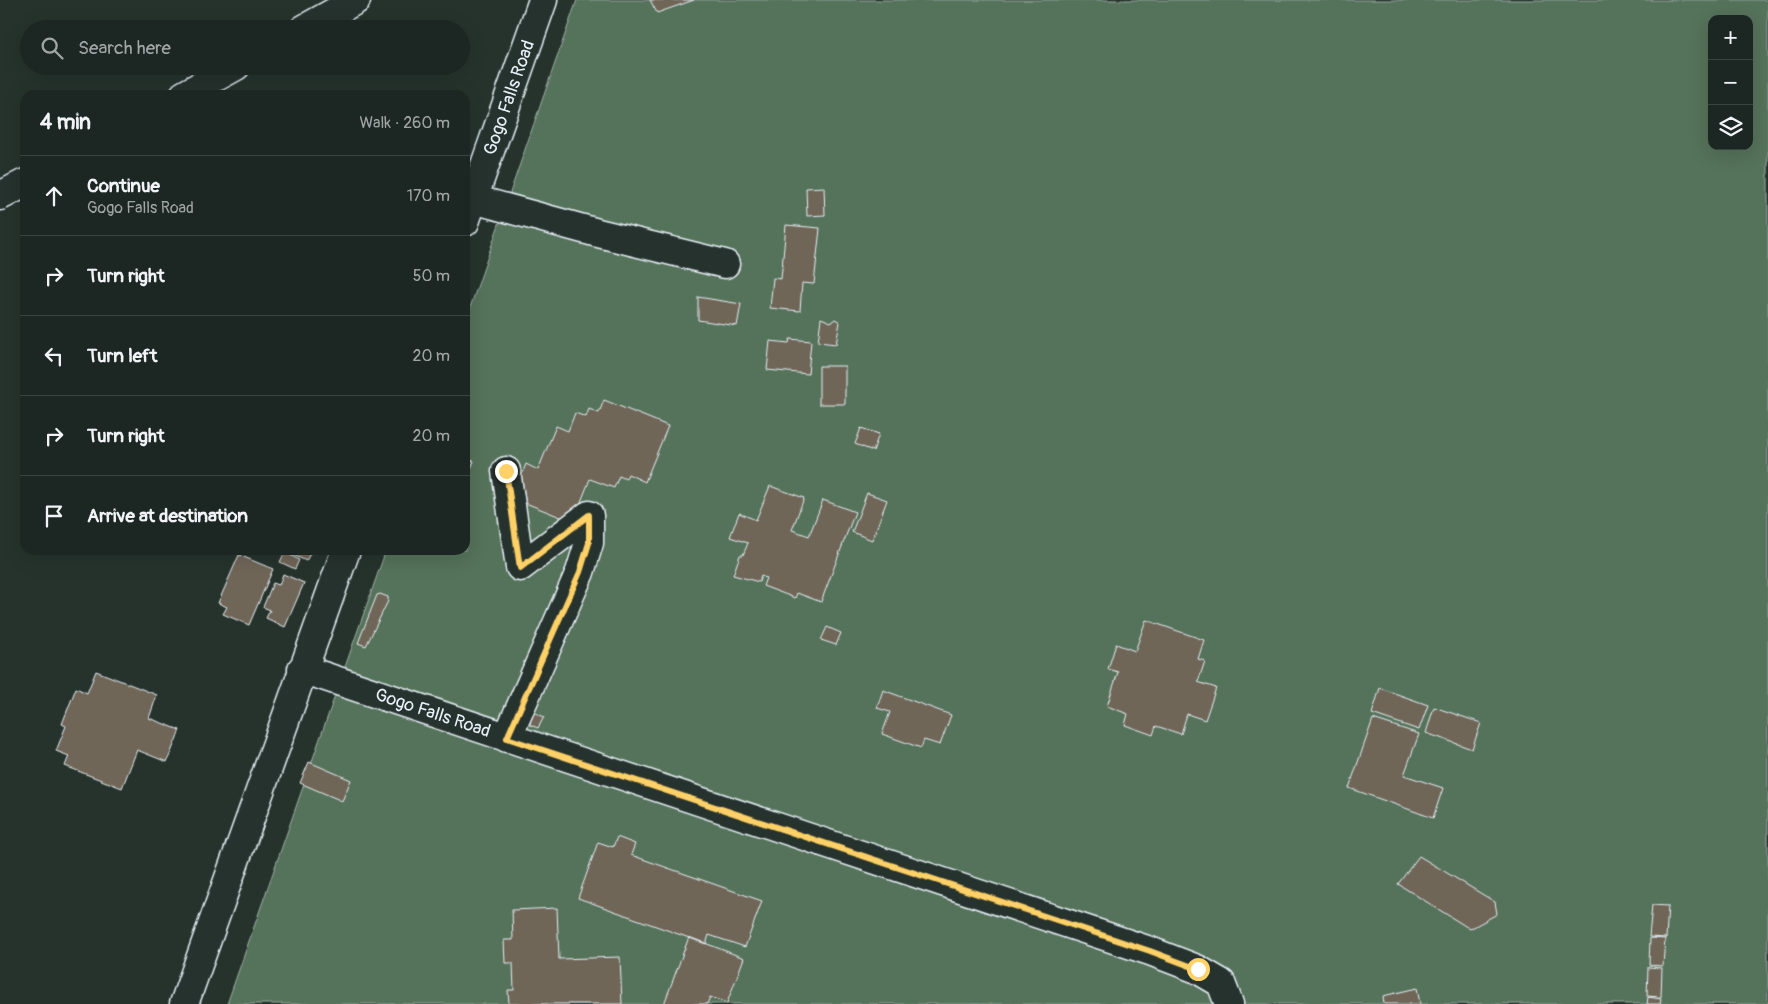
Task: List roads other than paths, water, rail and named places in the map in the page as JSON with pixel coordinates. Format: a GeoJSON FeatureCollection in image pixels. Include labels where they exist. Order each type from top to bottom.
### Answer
{"type":"FeatureCollection","features":[{"type":"Feature","properties":{"kind":"street"},"geometry":{"type":"LineString","coordinates":[[320,20],[356,0]]}},
{"type":"Feature","properties":{"kind":"street","name":"Gogo Falls Road"},"geometry":{"type":"LineString","coordinates":[[470,207],[543,0]]}},
{"type":"Feature","properties":{"kind":"street"},"geometry":{"type":"LineString","coordinates":[[193,90],[220,75]]}},
{"type":"Feature","properties":{"kind":"street"},"geometry":{"type":"LineString","coordinates":[[0,196],[20,186]]}},
{"type":"Feature","properties":{"kind":"street"},"geometry":{"type":"LineString","coordinates":[[470,210],[598,233],[725,264]]}},
{"type":"Feature","properties":{"kind":"street"},"geometry":{"type":"LineString","coordinates":[[506,471],[520,568],[589,515],[589,543],[580,572],[507,738]]}},
{"type":"Feature","properties":{"kind":"street"},"geometry":{"type":"LineString","coordinates":[[184,1004],[344,555]]}},
{"type":"Feature","properties":{"kind":"street","name":"Gogo Falls Road"},"geometry":{"type":"LineString","coordinates":[[302,669],[1150,951],[1198,969],[1221,983],[1230,1004]]}}]}
